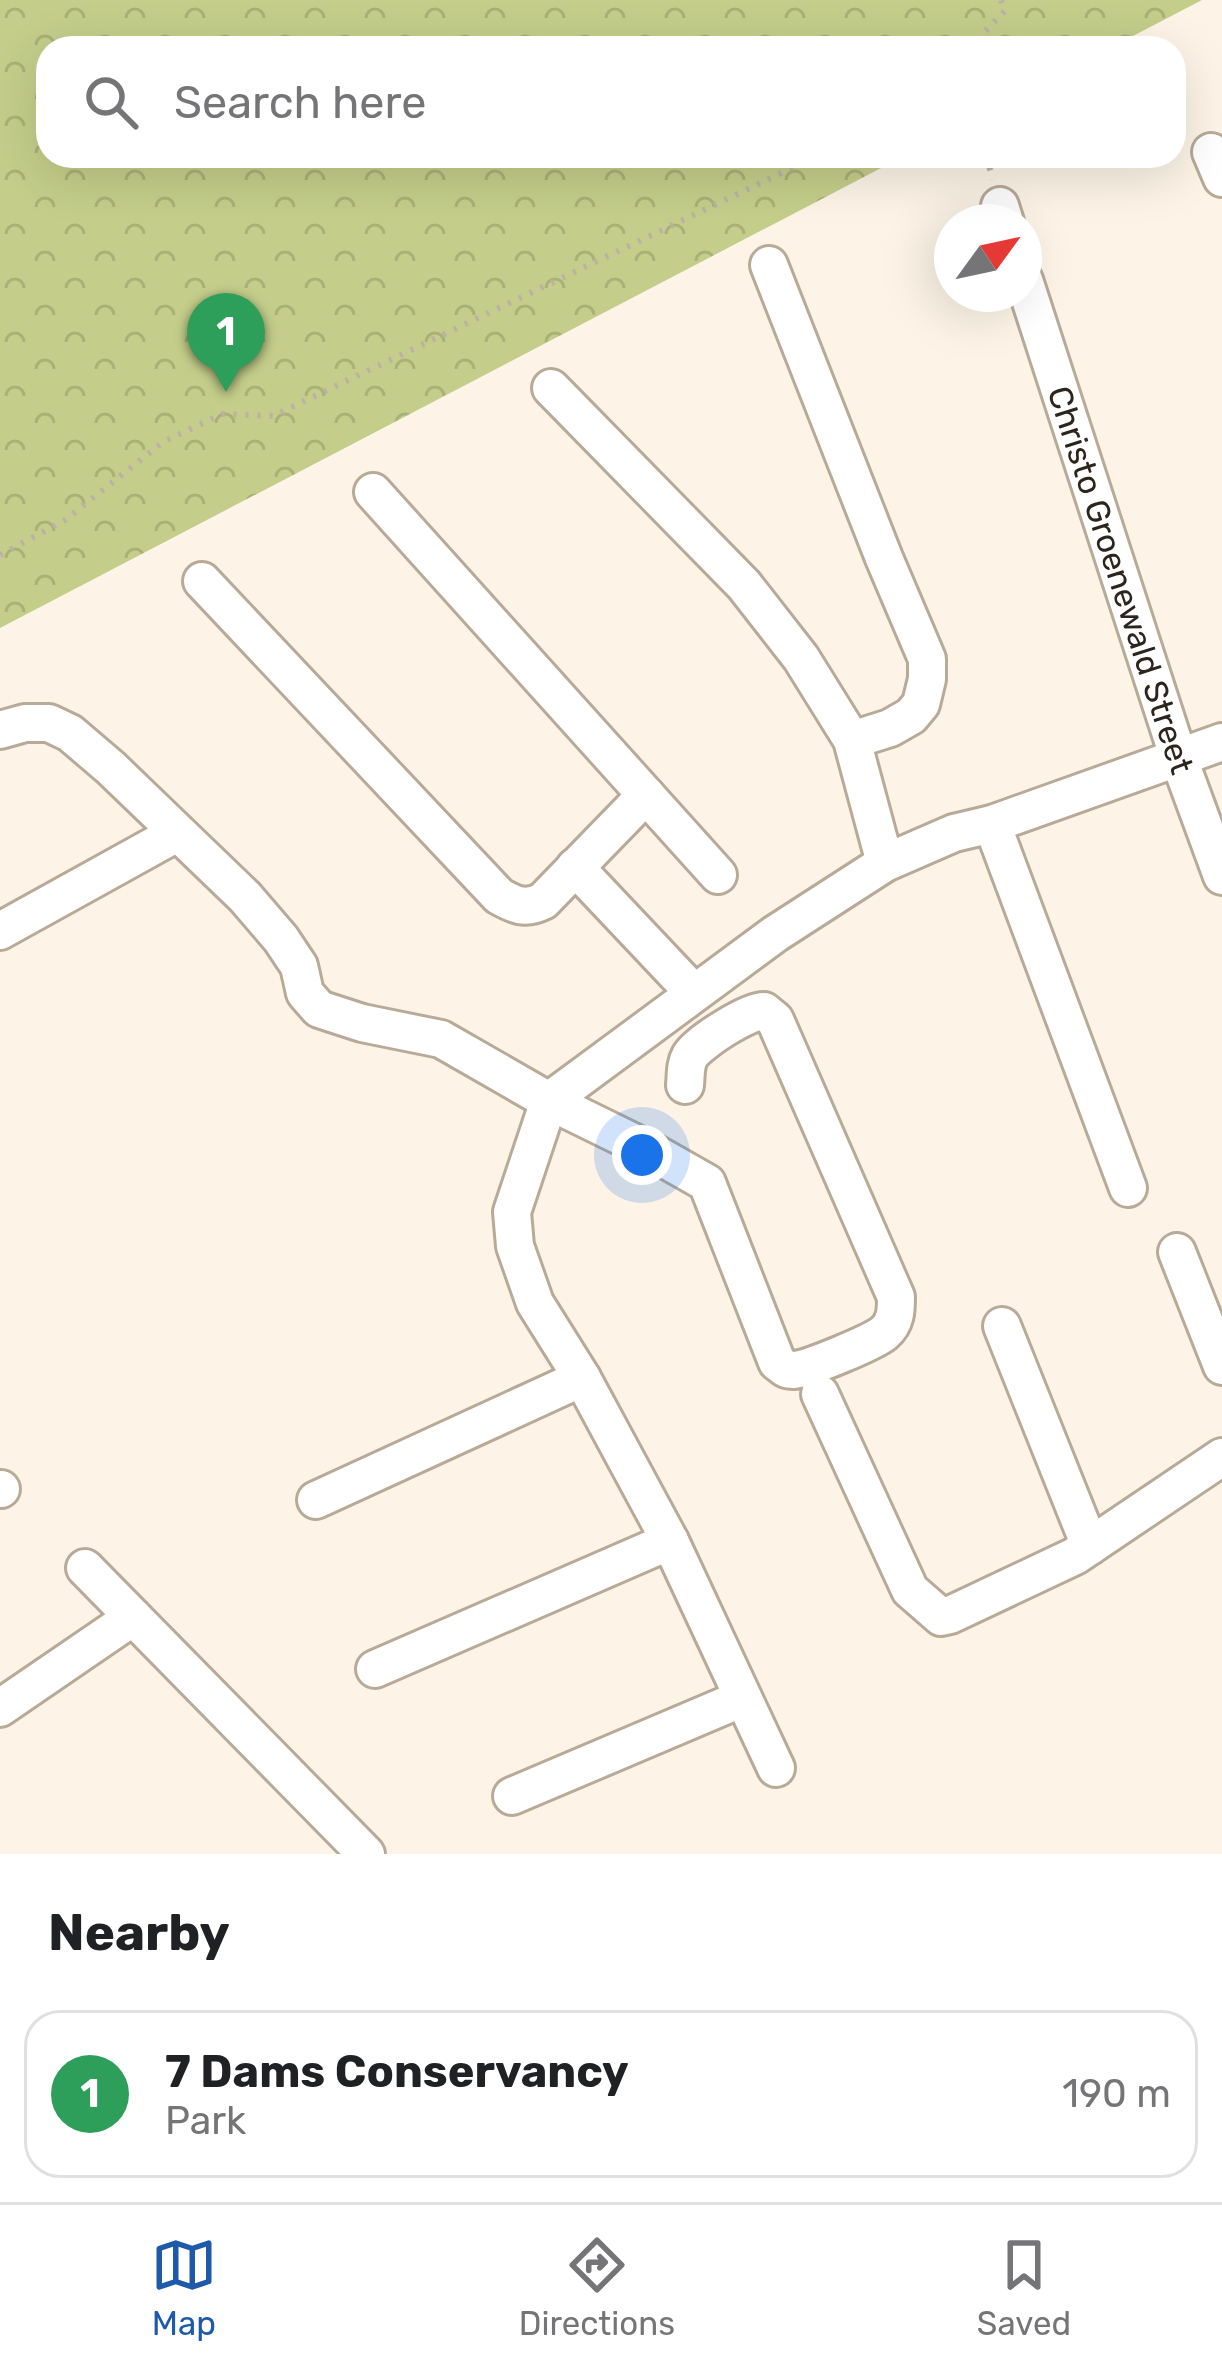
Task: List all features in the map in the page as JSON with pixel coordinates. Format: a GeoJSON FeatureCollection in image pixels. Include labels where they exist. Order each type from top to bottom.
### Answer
{"type":"FeatureCollection","features":[{"type":"Feature","properties":{"kind":"street"},"geometry":{"type":"LineString","coordinates":[[769,265],[927,659],[921,704],[911,716],[851,740]]}},
{"type":"Feature","properties":{"kind":"street","name":"Christo Groenewald Street"},"geometry":{"type":"LineString","coordinates":[[1034,312],[1179,759],[1222,876]]}},
{"type":"Feature","properties":{"kind":"street"},"geometry":{"type":"LineString","coordinates":[[551,388],[744,585],[801,658],[851,740],[885,863]]}},
{"type":"Feature","properties":{"kind":"street"},"geometry":{"type":"LineString","coordinates":[[373,492],[718,875]]}},
{"type":"Feature","properties":{"kind":"street"},"geometry":{"type":"LineString","coordinates":[[202,581],[499,896],[516,905],[531,907],[543,901],[646,795]]}},
{"type":"Feature","properties":{"kind":"street"},"geometry":{"type":"LineString","coordinates":[[0,730],[50,723],[70,733],[111,768],[245,897],[299,966],[305,993],[319,1010],[441,1039],[707,1183],[777,1362],[786,1369],[817,1364],[883,1334],[896,1315],[896,1297],[775,1020],[764,1011],[753,1011],[699,1047],[687,1063],[685,1085]]}},
{"type":"Feature","properties":{"kind":"street"},"geometry":{"type":"LineString","coordinates":[[776,1768],[670,1541],[582,1378],[535,1303],[515,1246],[512,1212],[549,1101],[775,934],[885,863],[954,833],[992,824],[1222,742]]}},
{"type":"Feature","properties":{"kind":"street"},"geometry":{"type":"LineString","coordinates":[[992,824],[1128,1188]]}},
{"type":"Feature","properties":{"kind":"street"},"geometry":{"type":"LineString","coordinates":[[0,931],[177,833]]}},
{"type":"Feature","properties":{"kind":"street"},"geometry":{"type":"LineString","coordinates":[[574,867],[694,993]]}},
{"type":"Feature","properties":{"kind":"street"},"geometry":{"type":"LineString","coordinates":[[1177,1252],[1222,1366]]}},
{"type":"Feature","properties":{"kind":"street"},"geometry":{"type":"LineString","coordinates":[[1001,1326],[1090,1546]]}},
{"type":"Feature","properties":{"kind":"street"},"geometry":{"type":"LineString","coordinates":[[316,1500],[582,1378]]}},
{"type":"Feature","properties":{"kind":"street"},"geometry":{"type":"LineString","coordinates":[[820,1394],[910,1590],[941,1617],[1076,1556],[1222,1457]]}},
{"type":"Feature","properties":{"kind":"street"},"geometry":{"type":"LineString","coordinates":[[375,1669],[670,1541]]}},
{"type":"Feature","properties":{"kind":"street"},"geometry":{"type":"LineString","coordinates":[[85,1568],[367,1854]]}},
{"type":"Feature","properties":{"kind":"street"},"geometry":{"type":"LineString","coordinates":[[0,1708],[133,1617]]}},
{"type":"Feature","properties":{"kind":"street"},"geometry":{"type":"LineString","coordinates":[[512,1796],[743,1698]]}},
{"type":"Feature","properties":{"kind":"path"},"geometry":{"type":"LineString","coordinates":[[1001,0],[1005,10]]}},
{"type":"Feature","properties":{"kind":"path"},"geometry":{"type":"LineString","coordinates":[[980,36],[1012,0]]}},
{"type":"Feature","properties":{"kind":"path"},"geometry":{"type":"LineString","coordinates":[[0,555],[65,520],[163,442],[222,414],[273,416],[792,168]]}},
{"type":"Feature","properties":{"kind":"green space"},"geometry":{"type":"Polygon","coordinates":[[[0,0],[1202,0],[1133,36],[36,36],[36,168],[881,168],[0,628],[0,0]]]}},
{"type":"Feature","properties":{"kind":"place","name":"7 Dams Conservancy"},"geometry":{"type":"Point","coordinates":[226,392]}}]}
